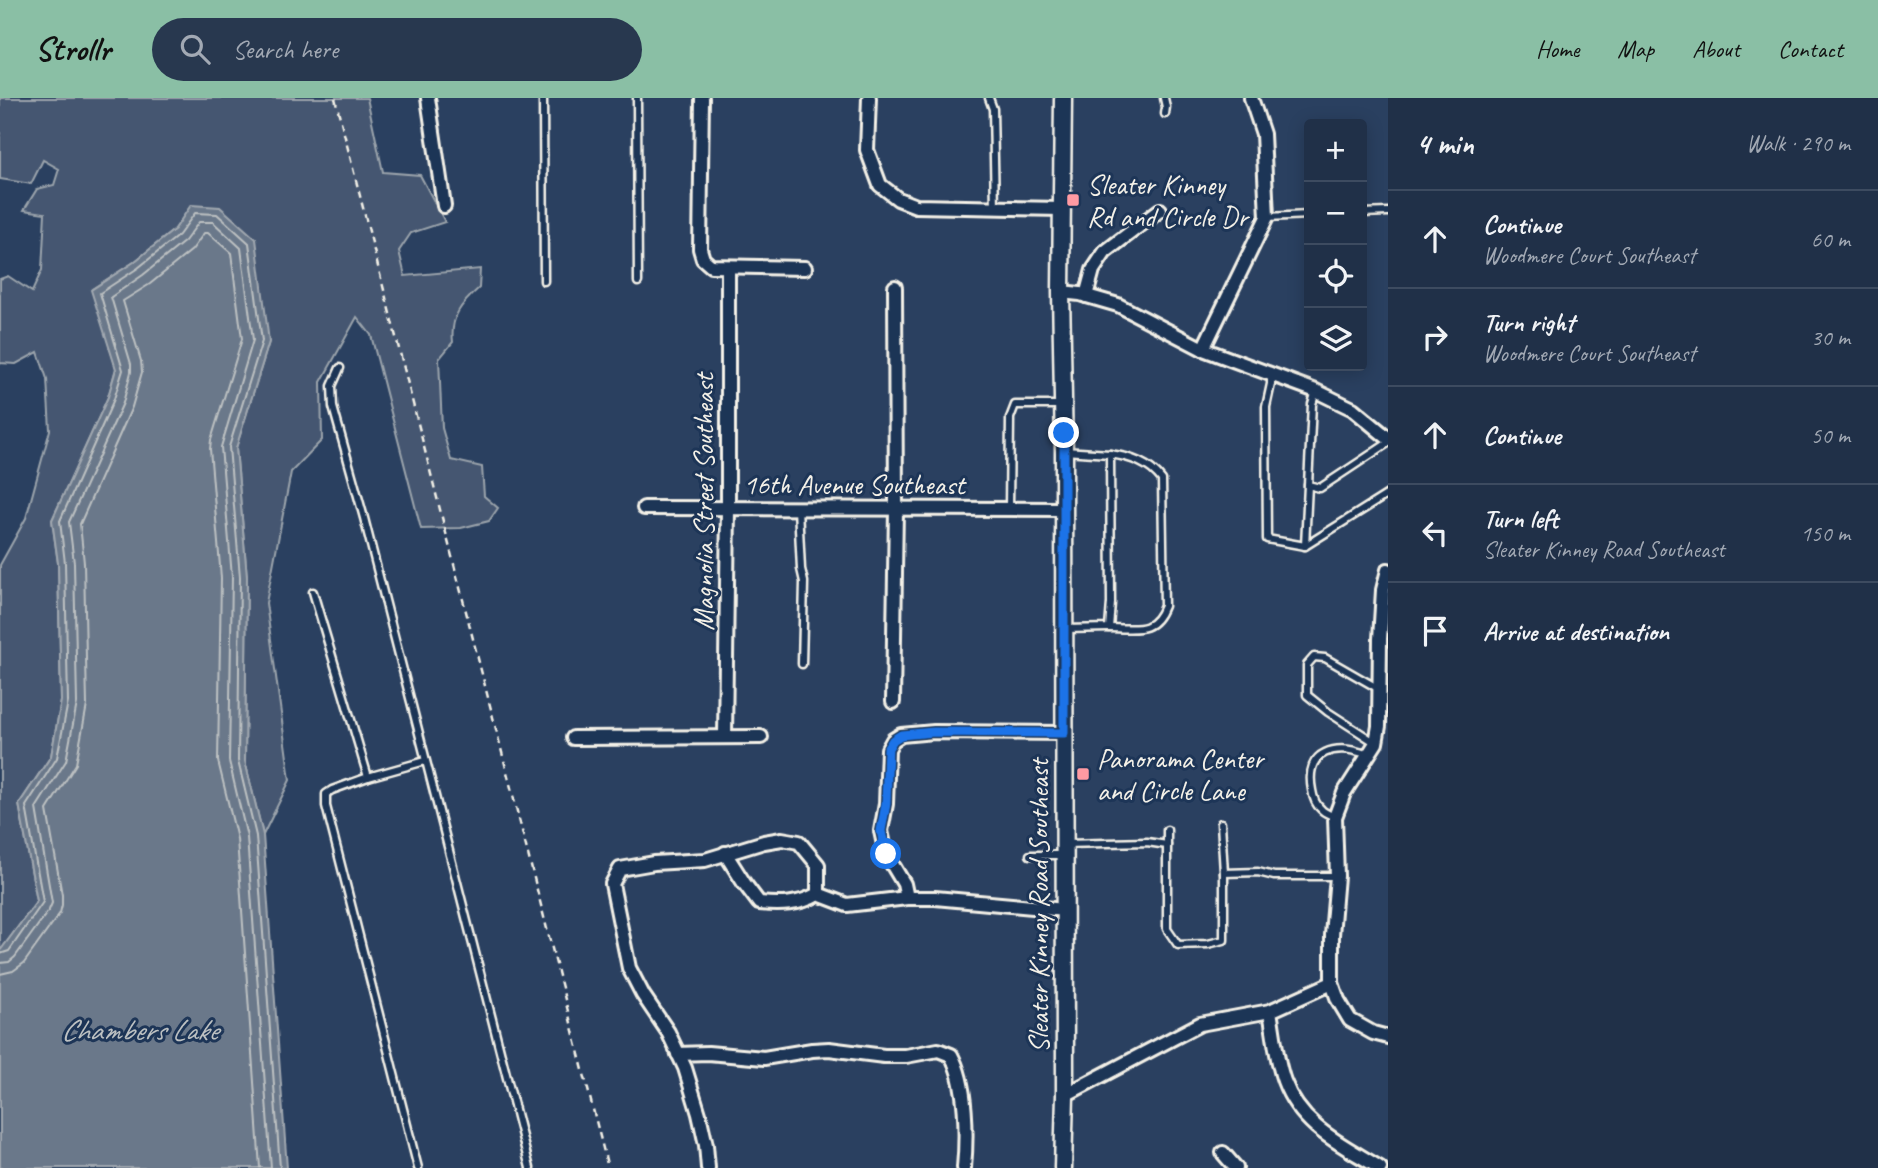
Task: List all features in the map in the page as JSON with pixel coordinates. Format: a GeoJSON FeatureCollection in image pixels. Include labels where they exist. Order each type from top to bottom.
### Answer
{"type":"FeatureCollection","features":[{"type":"Feature","properties":{"kind":"street"},"geometry":{"type":"LineString","coordinates":[[428,98],[444,206]]}},
{"type":"Feature","properties":{"kind":"street"},"geometry":{"type":"LineString","coordinates":[[702,98],[700,249],[703,259],[711,266],[806,268]]}},
{"type":"Feature","properties":{"kind":"street"},"geometry":{"type":"LineString","coordinates":[[869,98],[867,150],[880,185],[898,199],[916,206],[1062,209]]}},
{"type":"Feature","properties":{"kind":"street","name":"Sleater Kinney Road Southeast"},"geometry":{"type":"LineString","coordinates":[[1063,98],[1063,1168]]}},
{"type":"Feature","properties":{"kind":"street"},"geometry":{"type":"LineString","coordinates":[[1203,349],[1267,217],[1263,134],[1251,98]]}},
{"type":"Feature","properties":{"kind":"street"},"geometry":{"type":"LineString","coordinates":[[1086,296],[1093,270],[1105,252],[1160,210]]}},
{"type":"Feature","properties":{"kind":"street","name":"Magnolia Street Southeast"},"geometry":{"type":"LineString","coordinates":[[725,737],[728,267]]}},
{"type":"Feature","properties":{"kind":"street"},"geometry":{"type":"LineString","coordinates":[[893,702],[895,287]]}},
{"type":"Feature","properties":{"kind":"street"},"geometry":{"type":"LineString","coordinates":[[1061,292],[1118,305],[1203,349],[1316,391],[1353,409],[1388,441]]}},
{"type":"Feature","properties":{"kind":"street","name":"16th Avenue Southeast"},"geometry":{"type":"LineString","coordinates":[[644,508],[1064,509]]}},
{"type":"Feature","properties":{"kind":"street"},"geometry":{"type":"LineString","coordinates":[[1388,570],[1383,590],[1380,639],[1380,726],[1376,743],[1344,793],[1335,817],[1337,876],[1332,935],[1332,983],[1338,1000],[1350,1020],[1373,1033],[1388,1037]]}},
{"type":"Feature","properties":{"kind":"street"},"geometry":{"type":"LineString","coordinates":[[907,898],[904,884],[886,854],[881,831],[886,804],[888,748],[893,740],[901,735],[923,733],[1064,733]]}},
{"type":"Feature","properties":{"kind":"street"},"geometry":{"type":"LineString","coordinates":[[573,738],[761,737]]}},
{"type":"Feature","properties":{"kind":"street"},"geometry":{"type":"LineString","coordinates":[[708,1168],[699,1114],[685,1068],[629,968],[612,884],[620,869],[654,863],[705,860],[782,839],[799,842],[818,865],[818,894]]}},
{"type":"Feature","properties":{"kind":"street"},"geometry":{"type":"LineString","coordinates":[[726,853],[759,903],[779,905],[807,901],[818,894]]}},
{"type":"Feature","properties":{"kind":"street"},"geometry":{"type":"LineString","coordinates":[[818,894],[847,905],[907,898],[935,898],[1065,910]]}},
{"type":"Feature","properties":{"kind":"street"},"geometry":{"type":"LineString","coordinates":[[1065,1095],[1200,1024],[1270,1011],[1332,983]]}},
{"type":"Feature","properties":{"kind":"street"},"geometry":{"type":"LineString","coordinates":[[1270,1011],[1284,1080],[1295,1104],[1311,1124],[1380,1168]]}},
{"type":"Feature","properties":{"kind":"street"},"geometry":{"type":"LineString","coordinates":[[678,1054],[708,1053],[764,1058],[829,1049],[884,1056],[906,1056],[938,1050],[951,1055],[963,1103],[966,1138],[964,1168]]}},
{"type":"Feature","properties":{"kind":"street"},"geometry":{"type":"LineString","coordinates":[[1223,1153],[1236,1168]]}},
{"type":"Feature","properties":{"kind":"lane"},"geometry":{"type":"LineString","coordinates":[[543,98],[544,281]]}},
{"type":"Feature","properties":{"kind":"lane"},"geometry":{"type":"LineString","coordinates":[[637,98],[638,282]]}},
{"type":"Feature","properties":{"kind":"lane"},"geometry":{"type":"LineString","coordinates":[[989,98],[993,109],[995,208]]}},
{"type":"Feature","properties":{"kind":"lane"},"geometry":{"type":"LineString","coordinates":[[1164,98],[1165,114]]}},
{"type":"Feature","properties":{"kind":"lane"},"geometry":{"type":"LineString","coordinates":[[1367,213],[1388,212]]}},
{"type":"Feature","properties":{"kind":"lane"},"geometry":{"type":"LineString","coordinates":[[1267,217],[1304,215]]}},
{"type":"Feature","properties":{"kind":"lane"},"geometry":{"type":"LineString","coordinates":[[340,368],[332,386],[333,407],[364,518],[530,1168]]}},
{"type":"Feature","properties":{"kind":"lane"},"geometry":{"type":"LineString","coordinates":[[1270,374],[1271,384],[1266,407],[1267,539],[1306,546],[1388,494]]}},
{"type":"Feature","properties":{"kind":"lane"},"geometry":{"type":"LineString","coordinates":[[1306,546],[1312,404],[1316,391]]}},
{"type":"Feature","properties":{"kind":"lane"},"geometry":{"type":"LineString","coordinates":[[1009,509],[1010,418],[1015,405],[1064,405]]}},
{"type":"Feature","properties":{"kind":"lane"},"geometry":{"type":"LineString","coordinates":[[1308,485],[1320,488],[1388,441]]}},
{"type":"Feature","properties":{"kind":"lane"},"geometry":{"type":"LineString","coordinates":[[1064,451],[1129,457],[1154,469],[1163,480],[1164,606],[1154,625],[1146,629],[1064,629]]}},
{"type":"Feature","properties":{"kind":"lane"},"geometry":{"type":"LineString","coordinates":[[1108,628],[1111,603],[1110,454]]}},
{"type":"Feature","properties":{"kind":"lane"},"geometry":{"type":"LineString","coordinates":[[798,508],[804,582],[802,664]]}},
{"type":"Feature","properties":{"kind":"lane"},"geometry":{"type":"LineString","coordinates":[[313,592],[368,777]]}},
{"type":"Feature","properties":{"kind":"lane"},"geometry":{"type":"LineString","coordinates":[[1376,743],[1307,695],[1307,665],[1314,656],[1325,658],[1380,690]]}},
{"type":"Feature","properties":{"kind":"lane"},"geometry":{"type":"LineString","coordinates":[[1335,817],[1321,810],[1314,800],[1310,779],[1311,766],[1317,756],[1341,749],[1368,755]]}},
{"type":"Feature","properties":{"kind":"lane"},"geometry":{"type":"LineString","coordinates":[[418,1168],[326,806],[326,794],[368,777],[425,761]]}},
{"type":"Feature","properties":{"kind":"lane"},"geometry":{"type":"LineString","coordinates":[[1167,830],[1167,929],[1178,945],[1208,944],[1224,940],[1221,823]]}},
{"type":"Feature","properties":{"kind":"lane"},"geometry":{"type":"LineString","coordinates":[[1030,855],[1147,842],[1167,845]]}},
{"type":"Feature","properties":{"kind":"lane"},"geometry":{"type":"LineString","coordinates":[[1224,873],[1337,876]]}},
{"type":"Feature","properties":{"kind":"path"},"geometry":{"type":"LineString","coordinates":[[335,98],[608,1168]]}},
{"type":"Feature","properties":{"kind":"shaded area"},"geometry":{"type":"Polygon","coordinates":[[[0,98],[367,98],[383,172],[420,175],[445,222],[411,233],[399,251],[405,276],[480,269],[479,288],[458,312],[453,325],[453,342],[439,359],[442,428],[451,460],[482,467],[484,496],[498,508],[489,521],[461,528],[421,529],[371,335],[357,317],[321,382],[322,440],[291,472],[266,603],[290,780],[263,835],[245,761],[247,577],[236,448],[269,342],[188,210],[175,229],[134,262],[92,289],[116,368],[108,397],[52,520],[58,563],[61,701],[51,756],[19,804],[37,901],[0,951],[0,565],[26,518],[50,430],[47,379],[38,352],[16,364],[0,363],[0,279],[8,276],[32,292],[42,270],[45,213],[24,210],[37,189],[54,185],[59,169],[43,160],[31,184],[0,179],[0,98]]]}},
{"type":"Feature","properties":{"kind":"water","name":"Chambers Lake"},"geometry":{"type":"Polygon","coordinates":[[[191,205],[220,207],[256,239],[269,342],[236,448],[247,577],[245,761],[263,835],[287,1168],[0,1168],[0,951],[37,901],[19,804],[51,756],[61,701],[58,563],[52,520],[108,397],[116,369],[91,290],[134,262],[175,229],[191,205]]]}},
{"type":"Feature","properties":{"kind":"place","name":"Sleater Kinney Rd and Circle Dr"},"geometry":{"type":"Point","coordinates":[1073,200]}},
{"type":"Feature","properties":{"kind":"place","name":"Panorama Center and Circle Lane"},"geometry":{"type":"Point","coordinates":[1083,774]}},
{"type":"Feature","properties":{"kind":"route"},"geometry":{"type":"LineString","coordinates":[[886,854],[881,831],[886,804],[888,748],[893,740],[911,733],[934,732],[1064,733],[1064,433]]}}]}
